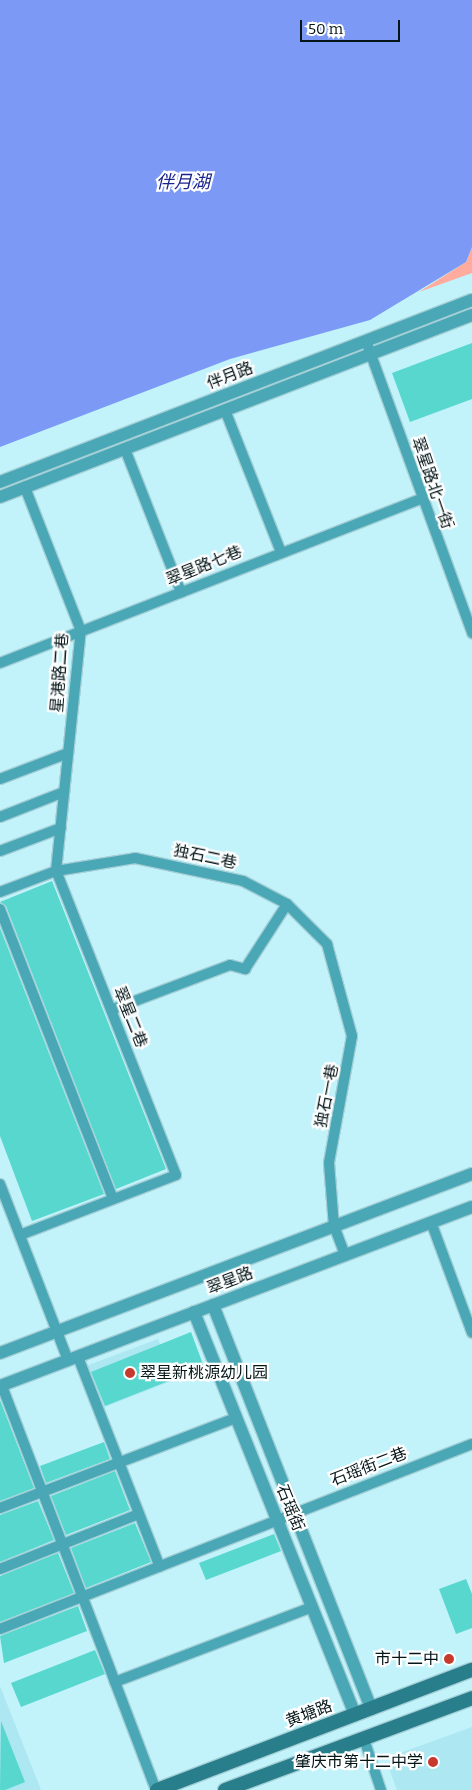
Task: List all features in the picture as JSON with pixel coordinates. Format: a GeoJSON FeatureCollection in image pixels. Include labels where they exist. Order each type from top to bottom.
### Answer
{"type":"FeatureCollection","features":[{"type":"Feature","properties":{"kind":"main road","name":"黄塘路"},"geometry":{"type":"LineString","coordinates":[[157,1790],[472,1670]]}},
{"type":"Feature","properties":{"kind":"main road"},"geometry":{"type":"LineString","coordinates":[[225,1790],[472,1698]]}},
{"type":"Feature","properties":{"kind":"street","name":"伴月路"},"geometry":{"type":"LineString","coordinates":[[0,482],[472,300]]}},
{"type":"Feature","properties":{"kind":"street","name":"伴月路"},"geometry":{"type":"LineString","coordinates":[[0,497],[472,315]]}},
{"type":"Feature","properties":{"kind":"street","name":"翠星路北一街"},"geometry":{"type":"LineString","coordinates":[[366,341],[420,499],[472,633]]}},
{"type":"Feature","properties":{"kind":"street"},"geometry":{"type":"LineString","coordinates":[[225,410],[281,552]]}},
{"type":"Feature","properties":{"kind":"street"},"geometry":{"type":"LineString","coordinates":[[125,448],[181,592]]}},
{"type":"Feature","properties":{"kind":"street","name":"星港路二巷"},"geometry":{"type":"LineString","coordinates":[[25,487],[81,632],[56,871]]}},
{"type":"Feature","properties":{"kind":"street","name":"翠星路七巷"},"geometry":{"type":"LineString","coordinates":[[0,663],[420,499]]}},
{"type":"Feature","properties":{"kind":"street"},"geometry":{"type":"LineString","coordinates":[[0,779],[68,753]]}},
{"type":"Feature","properties":{"kind":"street"},"geometry":{"type":"LineString","coordinates":[[0,817],[64,792]]}},
{"type":"Feature","properties":{"kind":"street"},"geometry":{"type":"LineString","coordinates":[[0,851],[60,828]]}},
{"type":"Feature","properties":{"kind":"street","name":"独石二巷"},"geometry":{"type":"LineString","coordinates":[[0,892],[56,871],[135,858],[243,881],[287,904],[327,944]]}},
{"type":"Feature","properties":{"kind":"street","name":"翠星二巷"},"geometry":{"type":"LineString","coordinates":[[56,871],[176,1175],[113,1199]]}},
{"type":"Feature","properties":{"kind":"street"},"geometry":{"type":"LineString","coordinates":[[111,1010],[230,965],[245,969],[287,904]]}},
{"type":"Feature","properties":{"kind":"street"},"geometry":{"type":"LineString","coordinates":[[0,909],[113,1199],[20,1235]]}},
{"type":"Feature","properties":{"kind":"street","name":"独石一巷"},"geometry":{"type":"LineString","coordinates":[[327,944],[352,1036],[329,1163],[334,1226],[345,1255]]}},
{"type":"Feature","properties":{"kind":"street","name":"翠星路"},"geometry":{"type":"LineString","coordinates":[[0,1353],[472,1174]]}},
{"type":"Feature","properties":{"kind":"street"},"geometry":{"type":"LineString","coordinates":[[0,1184],[57,1332],[73,1359],[119,1463],[160,1567]]}},
{"type":"Feature","properties":{"kind":"street","name":"翠星路"},"geometry":{"type":"LineString","coordinates":[[1,1386],[472,1207]]}},
{"type":"Feature","properties":{"kind":"street"},"geometry":{"type":"LineString","coordinates":[[431,1222],[472,1333]]}},
{"type":"Feature","properties":{"kind":"street","name":"石瑶街"},"geometry":{"type":"LineString","coordinates":[[213,1305],[371,1709]]}},
{"type":"Feature","properties":{"kind":"street","name":"石瑶街"},"geometry":{"type":"LineString","coordinates":[[194,1312],[355,1715]]}},
{"type":"Feature","properties":{"kind":"street"},"geometry":{"type":"LineString","coordinates":[[1,1386],[157,1790]]}},
{"type":"Feature","properties":{"kind":"street"},"geometry":{"type":"LineString","coordinates":[[0,1508],[236,1418]]}},
{"type":"Feature","properties":{"kind":"street","name":"石瑶街二巷"},"geometry":{"type":"LineString","coordinates":[[0,1629],[272,1524],[276,1518],[472,1444]]}},
{"type":"Feature","properties":{"kind":"street"},"geometry":{"type":"LineString","coordinates":[[0,1568],[140,1514]]}},
{"type":"Feature","properties":{"kind":"street"},"geometry":{"type":"LineString","coordinates":[[115,1682],[312,1607]]}},
{"type":"Feature","properties":{"kind":"street"},"geometry":{"type":"LineString","coordinates":[[364,1739],[381,1790]]}},
{"type":"Feature","properties":{"kind":"shaded area"},"geometry":{"type":"Polygon","coordinates":[[[472,247],[472,273],[419,292],[466,262],[472,247]]]}},
{"type":"Feature","properties":{"kind":"shaded area","name":"翠星新桃源幼儿园"},"geometry":{"type":"Polygon","coordinates":[[[158,1339],[174,1380],[102,1408],[86,1366],[158,1339]]]}},
{"type":"Feature","properties":{"kind":"shaded area"},"geometry":{"type":"Polygon","coordinates":[[[0,1686],[41,1790],[0,1790],[0,1686]]]}},
{"type":"Feature","properties":{"kind":"shaded area","name":"肇庆市第十二中学"},"geometry":{"type":"Polygon","coordinates":[[[472,1727],[472,1790],[397,1790],[390,1771],[400,1753],[472,1727]]]}},
{"type":"Feature","properties":{"kind":"water","name":"伴月湖"},"geometry":{"type":"Polygon","coordinates":[[[0,0],[472,0],[472,247],[466,262],[370,320],[230,359],[0,447],[0,0]]]}},
{"type":"Feature","properties":{"kind":"building"},"geometry":{"type":"Polygon","coordinates":[[[472,343],[472,399],[410,422],[392,373],[472,343]]]}},
{"type":"Feature","properties":{"kind":"building"},"geometry":{"type":"Polygon","coordinates":[[[52,881],[166,1169],[116,1189],[6,906],[0,902],[52,881]]]}},
{"type":"Feature","properties":{"kind":"building"},"geometry":{"type":"Polygon","coordinates":[[[0,928],[104,1194],[32,1221],[0,1136],[0,928]]]}},
{"type":"Feature","properties":{"kind":"building","name":"翠星新桃源幼儿园"},"geometry":{"type":"Polygon","coordinates":[[[191,1332],[204,1367],[105,1406],[91,1372],[191,1332]]]}},
{"type":"Feature","properties":{"kind":"building"},"geometry":{"type":"Polygon","coordinates":[[[0,1400],[34,1488],[0,1501],[0,1400]]]}},
{"type":"Feature","properties":{"kind":"building"},"geometry":{"type":"Polygon","coordinates":[[[104,1442],[110,1459],[46,1483],[40,1466],[104,1442]]]}},
{"type":"Feature","properties":{"kind":"building"},"geometry":{"type":"Polygon","coordinates":[[[115,1471],[130,1510],[66,1535],[51,1496],[115,1471]]]}},
{"type":"Feature","properties":{"kind":"building"},"geometry":{"type":"Polygon","coordinates":[[[38,1501],[54,1540],[0,1562],[0,1515],[38,1501]]]}},
{"type":"Feature","properties":{"kind":"building"},"geometry":{"type":"Polygon","coordinates":[[[135,1523],[151,1562],[86,1588],[71,1548],[135,1523]]]}},
{"type":"Feature","properties":{"kind":"building"},"geometry":{"type":"Polygon","coordinates":[[[274,1534],[281,1551],[206,1580],[199,1563],[274,1534]]]}},
{"type":"Feature","properties":{"kind":"building"},"geometry":{"type":"Polygon","coordinates":[[[58,1553],[74,1593],[0,1622],[0,1576],[58,1553]]]}},
{"type":"Feature","properties":{"kind":"building"},"geometry":{"type":"Polygon","coordinates":[[[466,1579],[472,1594],[472,1628],[456,1634],[439,1589],[466,1579]]]}},
{"type":"Feature","properties":{"kind":"building"},"geometry":{"type":"Polygon","coordinates":[[[78,1606],[87,1631],[4,1663],[0,1636],[78,1606]]]}},
{"type":"Feature","properties":{"kind":"building"},"geometry":{"type":"Polygon","coordinates":[[[95,1650],[105,1674],[21,1707],[11,1683],[95,1650]]]}},
{"type":"Feature","properties":{"kind":"building"},"geometry":{"type":"Polygon","coordinates":[[[1,1721],[25,1782],[5,1790],[0,1790],[1,1721]]]}},
{"type":"Feature","properties":{"kind":"place","name":"翠星新桃源幼儿园"},"geometry":{"type":"Point","coordinates":[130,1373]}},
{"type":"Feature","properties":{"kind":"place","name":"市十二中"},"geometry":{"type":"Point","coordinates":[449,1659]}},
{"type":"Feature","properties":{"kind":"place","name":"肇庆市第十二中学"},"geometry":{"type":"Point","coordinates":[433,1762]}}]}
